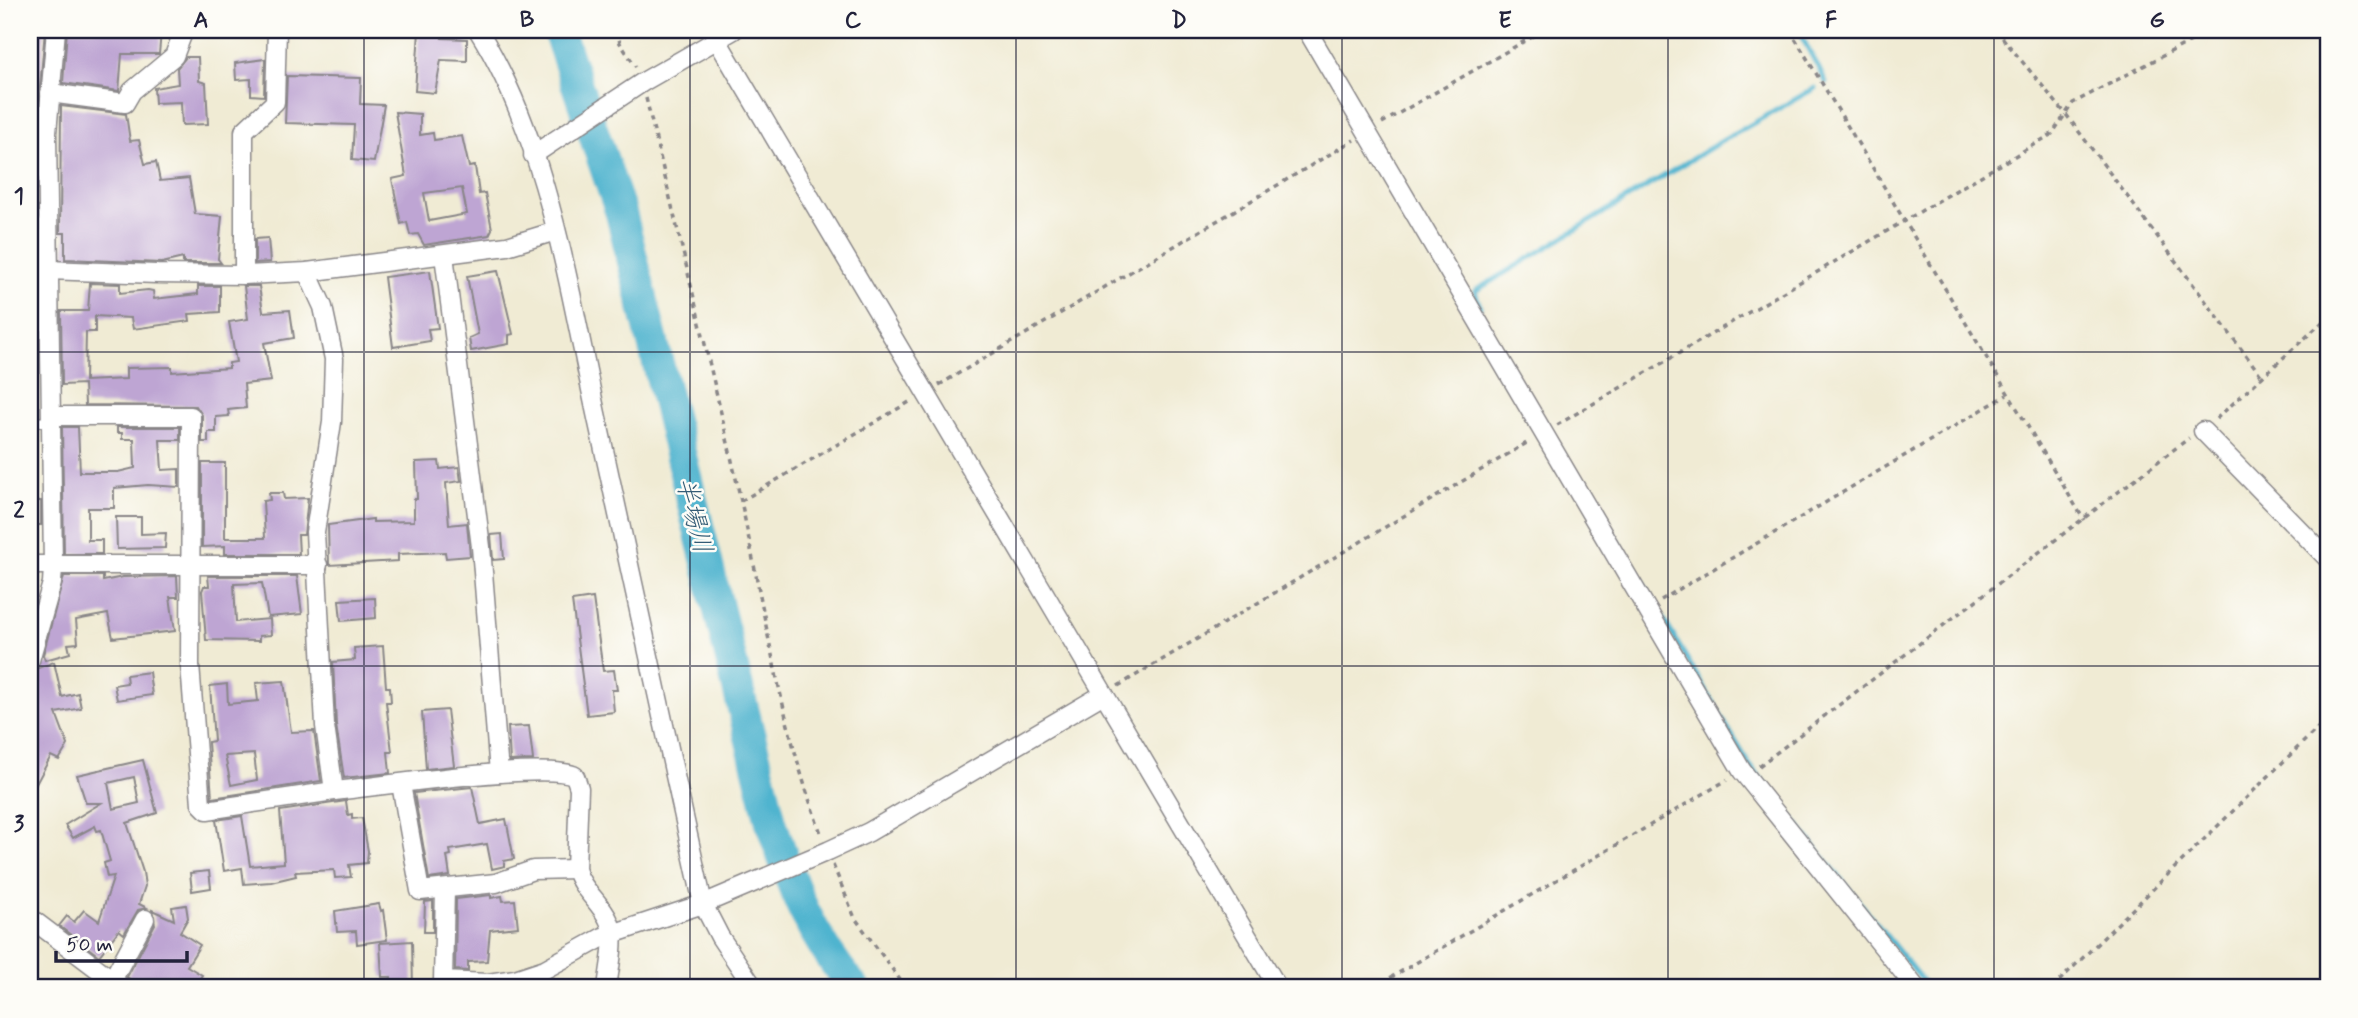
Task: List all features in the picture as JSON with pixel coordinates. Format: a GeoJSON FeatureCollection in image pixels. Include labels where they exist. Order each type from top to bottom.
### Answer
{"type":"FeatureCollection","features":[{"type":"Feature","properties":{"kind":"street"},"geometry":{"type":"LineString","coordinates":[[30,660],[52,583],[53,567],[53,416],[47,270],[51,93],[56,30]]}},
{"type":"Feature","properties":{"kind":"street"},"geometry":{"type":"LineString","coordinates":[[51,93],[125,103],[132,91],[174,56],[184,30]]}},
{"type":"Feature","properties":{"kind":"street"},"geometry":{"type":"LineString","coordinates":[[244,275],[244,131],[275,102],[277,30]]}},
{"type":"Feature","properties":{"kind":"street"},"geometry":{"type":"LineString","coordinates":[[478,30],[499,65],[536,152],[708,902],[720,937],[754,988]]}},
{"type":"Feature","properties":{"kind":"street"},"geometry":{"type":"LineString","coordinates":[[536,152],[640,85],[734,30]]}},
{"type":"Feature","properties":{"kind":"street"},"geometry":{"type":"LineString","coordinates":[[1307,30],[1648,608],[1749,770],[1916,988]]}},
{"type":"Feature","properties":{"kind":"street"},"geometry":{"type":"LineString","coordinates":[[717,40],[1102,695],[1278,988]]}},
{"type":"Feature","properties":{"kind":"street"},"geometry":{"type":"LineString","coordinates":[[30,263],[47,270],[244,275],[307,272],[507,246],[556,231]]}},
{"type":"Feature","properties":{"kind":"street"},"geometry":{"type":"LineString","coordinates":[[444,255],[481,547],[499,773]]}},
{"type":"Feature","properties":{"kind":"street"},"geometry":{"type":"LineString","coordinates":[[307,272],[323,307],[334,359],[332,422],[316,513],[325,726],[334,792]]}},
{"type":"Feature","properties":{"kind":"street"},"geometry":{"type":"LineString","coordinates":[[53,416],[191,416],[190,665],[201,804],[207,810],[499,773],[562,771],[575,776],[579,788],[576,869],[579,879],[609,920],[611,937],[607,988]]}},
{"type":"Feature","properties":{"kind":"street"},"geometry":{"type":"LineString","coordinates":[[2203,431],[2328,559]]}},
{"type":"Feature","properties":{"kind":"street"},"geometry":{"type":"LineString","coordinates":[[30,565],[318,565]]}},
{"type":"Feature","properties":{"kind":"street"},"geometry":{"type":"LineString","coordinates":[[444,889],[443,981],[488,983],[515,979],[545,969],[586,944],[708,902],[869,832],[1102,695]]}},
{"type":"Feature","properties":{"kind":"street"},"geometry":{"type":"LineString","coordinates":[[401,784],[420,891],[496,883],[533,870],[576,869]]}},
{"type":"Feature","properties":{"kind":"street"},"geometry":{"type":"LineString","coordinates":[[30,924],[33,920],[115,986],[145,919]]}},
{"type":"Feature","properties":{"kind":"lane"},"geometry":{"type":"LineString","coordinates":[[30,422],[46,422],[53,416]]}},
{"type":"Feature","properties":{"kind":"path"},"geometry":{"type":"LineString","coordinates":[[617,30],[620,43],[635,65],[640,85],[741,501],[777,683],[801,780],[825,853],[855,918],[906,988]]}},
{"type":"Feature","properties":{"kind":"path"},"geometry":{"type":"LineString","coordinates":[[741,501],[1544,30]]}},
{"type":"Feature","properties":{"kind":"path"},"geometry":{"type":"LineString","coordinates":[[1790,30],[2084,521]]}},
{"type":"Feature","properties":{"kind":"path"},"geometry":{"type":"LineString","coordinates":[[1997,30],[2065,113],[2263,378]]}},
{"type":"Feature","properties":{"kind":"path"},"geometry":{"type":"LineString","coordinates":[[1102,695],[2052,134],[2073,103],[2211,30]]}},
{"type":"Feature","properties":{"kind":"path"},"geometry":{"type":"LineString","coordinates":[[1373,988],[1749,770],[2084,521],[2188,439],[2203,431],[2328,317]]}},
{"type":"Feature","properties":{"kind":"path"},"geometry":{"type":"LineString","coordinates":[[1648,608],[2007,395]]}},
{"type":"Feature","properties":{"kind":"path"},"geometry":{"type":"LineString","coordinates":[[2052,988],[2328,718]]}},
{"type":"Feature","properties":{"kind":"building"},"geometry":{"type":"Polygon","coordinates":[[[34,30],[45,30],[36,132],[36,180],[30,180],[30,71],[34,30]]]}},
{"type":"Feature","properties":{"kind":"building"},"geometry":{"type":"Polygon","coordinates":[[[67,30],[159,30],[159,54],[122,54],[119,91],[63,83],[67,30]]]}},
{"type":"Feature","properties":{"kind":"building"},"geometry":{"type":"Polygon","coordinates":[[[419,31],[443,32],[442,38],[467,39],[467,61],[441,60],[435,93],[415,91],[419,31]]]}},
{"type":"Feature","properties":{"kind":"building"},"geometry":{"type":"Polygon","coordinates":[[[186,57],[198,57],[199,81],[206,83],[208,124],[182,125],[181,102],[155,103],[154,88],[178,84],[177,68],[186,57]]]}},
{"type":"Feature","properties":{"kind":"building"},"geometry":{"type":"Polygon","coordinates":[[[265,59],[264,96],[251,95],[251,79],[236,80],[235,63],[265,59]]]}},
{"type":"Feature","properties":{"kind":"building"},"geometry":{"type":"Polygon","coordinates":[[[287,76],[361,78],[360,104],[384,105],[374,162],[352,160],[354,125],[285,123],[287,76]]]}},
{"type":"Feature","properties":{"kind":"building"},"geometry":{"type":"Polygon","coordinates":[[[61,106],[126,114],[130,141],[139,140],[145,164],[156,162],[160,181],[189,178],[195,214],[222,216],[218,259],[221,263],[183,263],[183,258],[162,263],[65,259],[65,233],[60,233],[61,106]]]}},
{"type":"Feature","properties":{"kind":"building"},"geometry":{"type":"Polygon","coordinates":[[[395,112],[420,114],[420,135],[433,133],[434,140],[462,136],[469,167],[475,166],[479,194],[485,193],[492,229],[489,235],[424,245],[418,234],[410,235],[407,222],[401,224],[392,179],[406,176],[395,112]],[[462,188],[424,193],[429,221],[467,214],[462,188]]]}},
{"type":"Feature","properties":{"kind":"building"},"geometry":{"type":"Polygon","coordinates":[[[268,238],[270,262],[255,263],[255,239],[268,238]]]}},
{"type":"Feature","properties":{"kind":"building"},"geometry":{"type":"Polygon","coordinates":[[[430,271],[438,328],[428,329],[430,341],[393,347],[384,277],[430,271]]]}},
{"type":"Feature","properties":{"kind":"building"},"geometry":{"type":"Polygon","coordinates":[[[498,271],[513,334],[509,335],[509,344],[471,351],[469,338],[478,334],[467,276],[498,271]]]}},
{"type":"Feature","properties":{"kind":"building"},"geometry":{"type":"Polygon","coordinates":[[[90,283],[120,284],[120,293],[153,291],[154,299],[198,294],[198,286],[220,286],[220,312],[189,314],[190,321],[133,329],[131,318],[95,316],[95,332],[86,332],[85,381],[126,379],[126,368],[172,367],[172,372],[229,368],[229,363],[236,362],[229,322],[248,319],[244,286],[259,286],[263,312],[290,310],[294,338],[264,343],[271,381],[244,384],[246,408],[228,410],[229,416],[216,417],[216,432],[208,432],[208,442],[202,442],[202,415],[196,406],[85,405],[84,384],[62,385],[61,311],[88,311],[90,283]]]}},
{"type":"Feature","properties":{"kind":"building"},"geometry":{"type":"Polygon","coordinates":[[[62,427],[78,427],[80,472],[118,472],[135,468],[134,439],[122,439],[122,433],[117,433],[117,427],[180,427],[180,440],[160,440],[162,470],[179,469],[179,487],[148,485],[114,488],[114,508],[88,508],[88,540],[102,540],[102,554],[64,554],[62,427]]]}},
{"type":"Feature","properties":{"kind":"building"},"geometry":{"type":"Polygon","coordinates":[[[439,461],[440,469],[459,467],[461,481],[446,483],[449,525],[467,523],[470,556],[446,558],[445,552],[398,554],[398,561],[329,565],[328,525],[373,519],[373,522],[414,521],[414,499],[417,499],[416,462],[439,461]]]}},
{"type":"Feature","properties":{"kind":"building"},"geometry":{"type":"Polygon","coordinates":[[[202,463],[225,463],[225,538],[265,538],[263,501],[270,500],[269,493],[283,493],[284,499],[308,498],[304,535],[298,535],[299,554],[225,554],[225,546],[202,547],[202,463]]]}},
{"type":"Feature","properties":{"kind":"building"},"geometry":{"type":"Polygon","coordinates":[[[30,501],[41,501],[41,525],[30,525],[30,501]]]}},
{"type":"Feature","properties":{"kind":"building"},"geometry":{"type":"Polygon","coordinates":[[[116,517],[141,517],[141,534],[166,533],[165,548],[117,549],[116,517]]]}},
{"type":"Feature","properties":{"kind":"building"},"geometry":{"type":"Polygon","coordinates":[[[502,534],[504,559],[493,560],[491,535],[502,534]]]}},
{"type":"Feature","properties":{"kind":"building"},"geometry":{"type":"Polygon","coordinates":[[[64,576],[103,576],[103,581],[123,577],[177,576],[178,597],[170,597],[175,631],[113,638],[108,614],[76,620],[78,643],[68,644],[70,653],[45,660],[43,655],[64,576]]]}},
{"type":"Feature","properties":{"kind":"building"},"geometry":{"type":"Polygon","coordinates":[[[208,576],[297,576],[302,614],[268,617],[262,583],[234,584],[236,622],[270,619],[271,635],[259,636],[259,641],[206,640],[202,591],[204,586],[209,586],[208,576]]]}},
{"type":"Feature","properties":{"kind":"building"},"geometry":{"type":"Polygon","coordinates":[[[375,598],[376,618],[341,621],[339,600],[375,598]]]}},
{"type":"Feature","properties":{"kind":"building"},"geometry":{"type":"Polygon","coordinates":[[[593,598],[603,671],[614,670],[617,690],[612,690],[614,712],[587,715],[572,601],[593,598]]]}},
{"type":"Feature","properties":{"kind":"building"},"geometry":{"type":"Polygon","coordinates":[[[383,646],[386,687],[390,687],[391,702],[386,702],[392,752],[388,752],[390,773],[344,778],[336,725],[333,662],[355,660],[354,648],[383,646]]]}},
{"type":"Feature","properties":{"kind":"building"},"geometry":{"type":"Polygon","coordinates":[[[54,662],[62,697],[78,693],[81,708],[56,713],[68,745],[59,760],[51,756],[30,795],[30,725],[37,722],[30,671],[54,662]]]}},
{"type":"Feature","properties":{"kind":"building"},"geometry":{"type":"Polygon","coordinates":[[[149,672],[152,695],[117,700],[114,685],[127,683],[126,675],[149,672]]]}},
{"type":"Feature","properties":{"kind":"building"},"geometry":{"type":"Polygon","coordinates":[[[284,681],[291,732],[314,731],[321,781],[212,798],[208,742],[214,741],[210,686],[227,684],[228,704],[258,701],[256,683],[284,681]],[[254,754],[225,756],[231,785],[257,780],[254,754]]]}},
{"type":"Feature","properties":{"kind":"building"},"geometry":{"type":"Polygon","coordinates":[[[447,710],[454,766],[426,769],[422,712],[447,710]]]}},
{"type":"Feature","properties":{"kind":"building"},"geometry":{"type":"Polygon","coordinates":[[[529,726],[533,760],[510,761],[508,727],[529,726]]]}},
{"type":"Feature","properties":{"kind":"building"},"geometry":{"type":"Polygon","coordinates":[[[143,760],[157,813],[127,823],[143,872],[145,886],[139,904],[147,908],[138,910],[124,934],[119,930],[99,956],[59,926],[67,916],[74,922],[84,910],[99,921],[114,876],[107,877],[104,863],[110,861],[101,830],[97,831],[95,826],[73,838],[65,825],[101,803],[86,803],[77,775],[143,760]],[[134,777],[108,783],[113,809],[139,803],[134,777]]]}},
{"type":"Feature","properties":{"kind":"building"},"geometry":{"type":"Polygon","coordinates":[[[472,787],[480,824],[506,819],[514,859],[504,861],[505,866],[492,869],[487,844],[450,850],[451,855],[447,856],[450,876],[429,879],[414,793],[472,787]]]}},
{"type":"Feature","properties":{"kind":"building"},"geometry":{"type":"Polygon","coordinates":[[[346,801],[348,815],[352,814],[352,819],[362,818],[368,851],[367,863],[349,865],[351,877],[335,878],[334,870],[295,872],[296,876],[271,882],[244,884],[242,868],[224,871],[216,820],[242,816],[250,866],[284,863],[280,811],[346,801]]]}},
{"type":"Feature","properties":{"kind":"building"},"geometry":{"type":"Polygon","coordinates":[[[209,871],[211,888],[192,891],[190,873],[209,871]]]}},
{"type":"Feature","properties":{"kind":"building"},"geometry":{"type":"Polygon","coordinates":[[[491,895],[491,898],[502,896],[503,901],[515,900],[518,927],[490,930],[487,961],[468,962],[468,971],[455,970],[456,899],[491,895]]]}},
{"type":"Feature","properties":{"kind":"building"},"geometry":{"type":"Polygon","coordinates":[[[433,901],[433,932],[424,932],[425,902],[433,901]]]}},
{"type":"Feature","properties":{"kind":"building"},"geometry":{"type":"Polygon","coordinates":[[[379,904],[381,911],[383,910],[387,940],[357,944],[356,931],[337,932],[335,911],[379,904]]]}},
{"type":"Feature","properties":{"kind":"building"},"geometry":{"type":"Polygon","coordinates":[[[186,905],[188,918],[180,932],[200,945],[187,966],[202,975],[193,988],[151,988],[146,985],[145,988],[133,982],[127,977],[155,924],[152,910],[174,920],[172,907],[186,905]]]}},
{"type":"Feature","properties":{"kind":"building"},"geometry":{"type":"Polygon","coordinates":[[[412,941],[413,988],[391,988],[391,977],[382,977],[380,943],[412,941]]]}},
{"type":"Feature","properties":{"kind":"waterway","name":"半場川"},"geometry":{"type":"LineString","coordinates":[[558,30],[621,213],[771,822],[787,869],[813,929],[854,988]]}},
{"type":"Feature","properties":{"kind":"waterway"},"geometry":{"type":"LineString","coordinates":[[1798,30],[1826,82]]}},
{"type":"Feature","properties":{"kind":"waterway"},"geometry":{"type":"LineString","coordinates":[[1480,307],[1475,291],[1715,145],[1815,88]]}},
{"type":"Feature","properties":{"kind":"waterway"},"geometry":{"type":"LineString","coordinates":[[1604,519],[1650,596]]}},
{"type":"Feature","properties":{"kind":"waterway"},"geometry":{"type":"LineString","coordinates":[[1658,610],[1749,764],[1928,988]]}}]}
